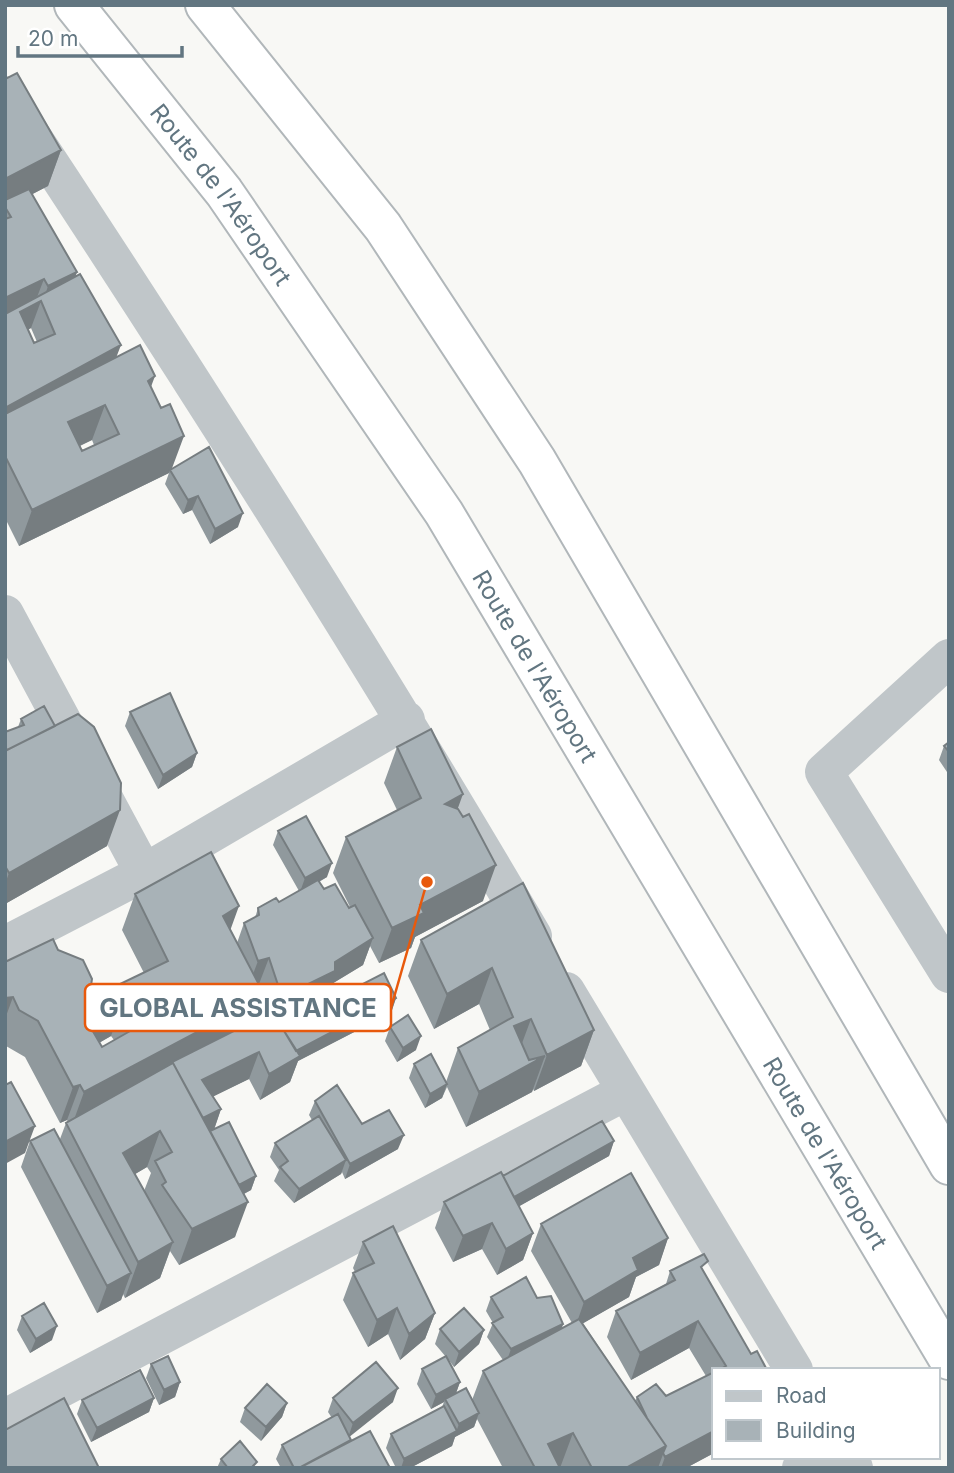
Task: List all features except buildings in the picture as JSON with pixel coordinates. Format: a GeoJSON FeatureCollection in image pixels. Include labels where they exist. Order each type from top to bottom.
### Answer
{"type":"FeatureCollection","features":[{"type":"Feature","properties":{"kind":"highway","name":"Route de l'Aéroport"},"geometry":{"type":"LineString","coordinates":[[74,5],[224,192],[444,513],[949,1360]]}},
{"type":"Feature","properties":{"kind":"highway"},"geometry":{"type":"LineString","coordinates":[[205,5],[383,227],[537,461],[949,1165]]}},
{"type":"Feature","properties":{"kind":"street"},"geometry":{"type":"LineString","coordinates":[[5,95],[151,314],[407,720],[625,1092],[793,1368]]}},
{"type":"Feature","properties":{"kind":"street"},"geometry":{"type":"LineString","coordinates":[[5,614],[144,873]]}},
{"type":"Feature","properties":{"kind":"street"},"geometry":{"type":"LineString","coordinates":[[949,658],[824,772],[949,974]]}},
{"type":"Feature","properties":{"kind":"street"},"geometry":{"type":"LineString","coordinates":[[5,945],[144,873],[407,720]]}},
{"type":"Feature","properties":{"kind":"street"},"geometry":{"type":"LineString","coordinates":[[5,1419],[625,1092]]}},
{"type":"Feature","properties":{"kind":"street"},"geometry":{"type":"LineString","coordinates":[[801,1468],[817,1459]]}},
{"type":"Feature","properties":{"kind":"place","name":"GLOBAL ASSISTANCE"},"geometry":{"type":"Point","coordinates":[427,882]}}]}
